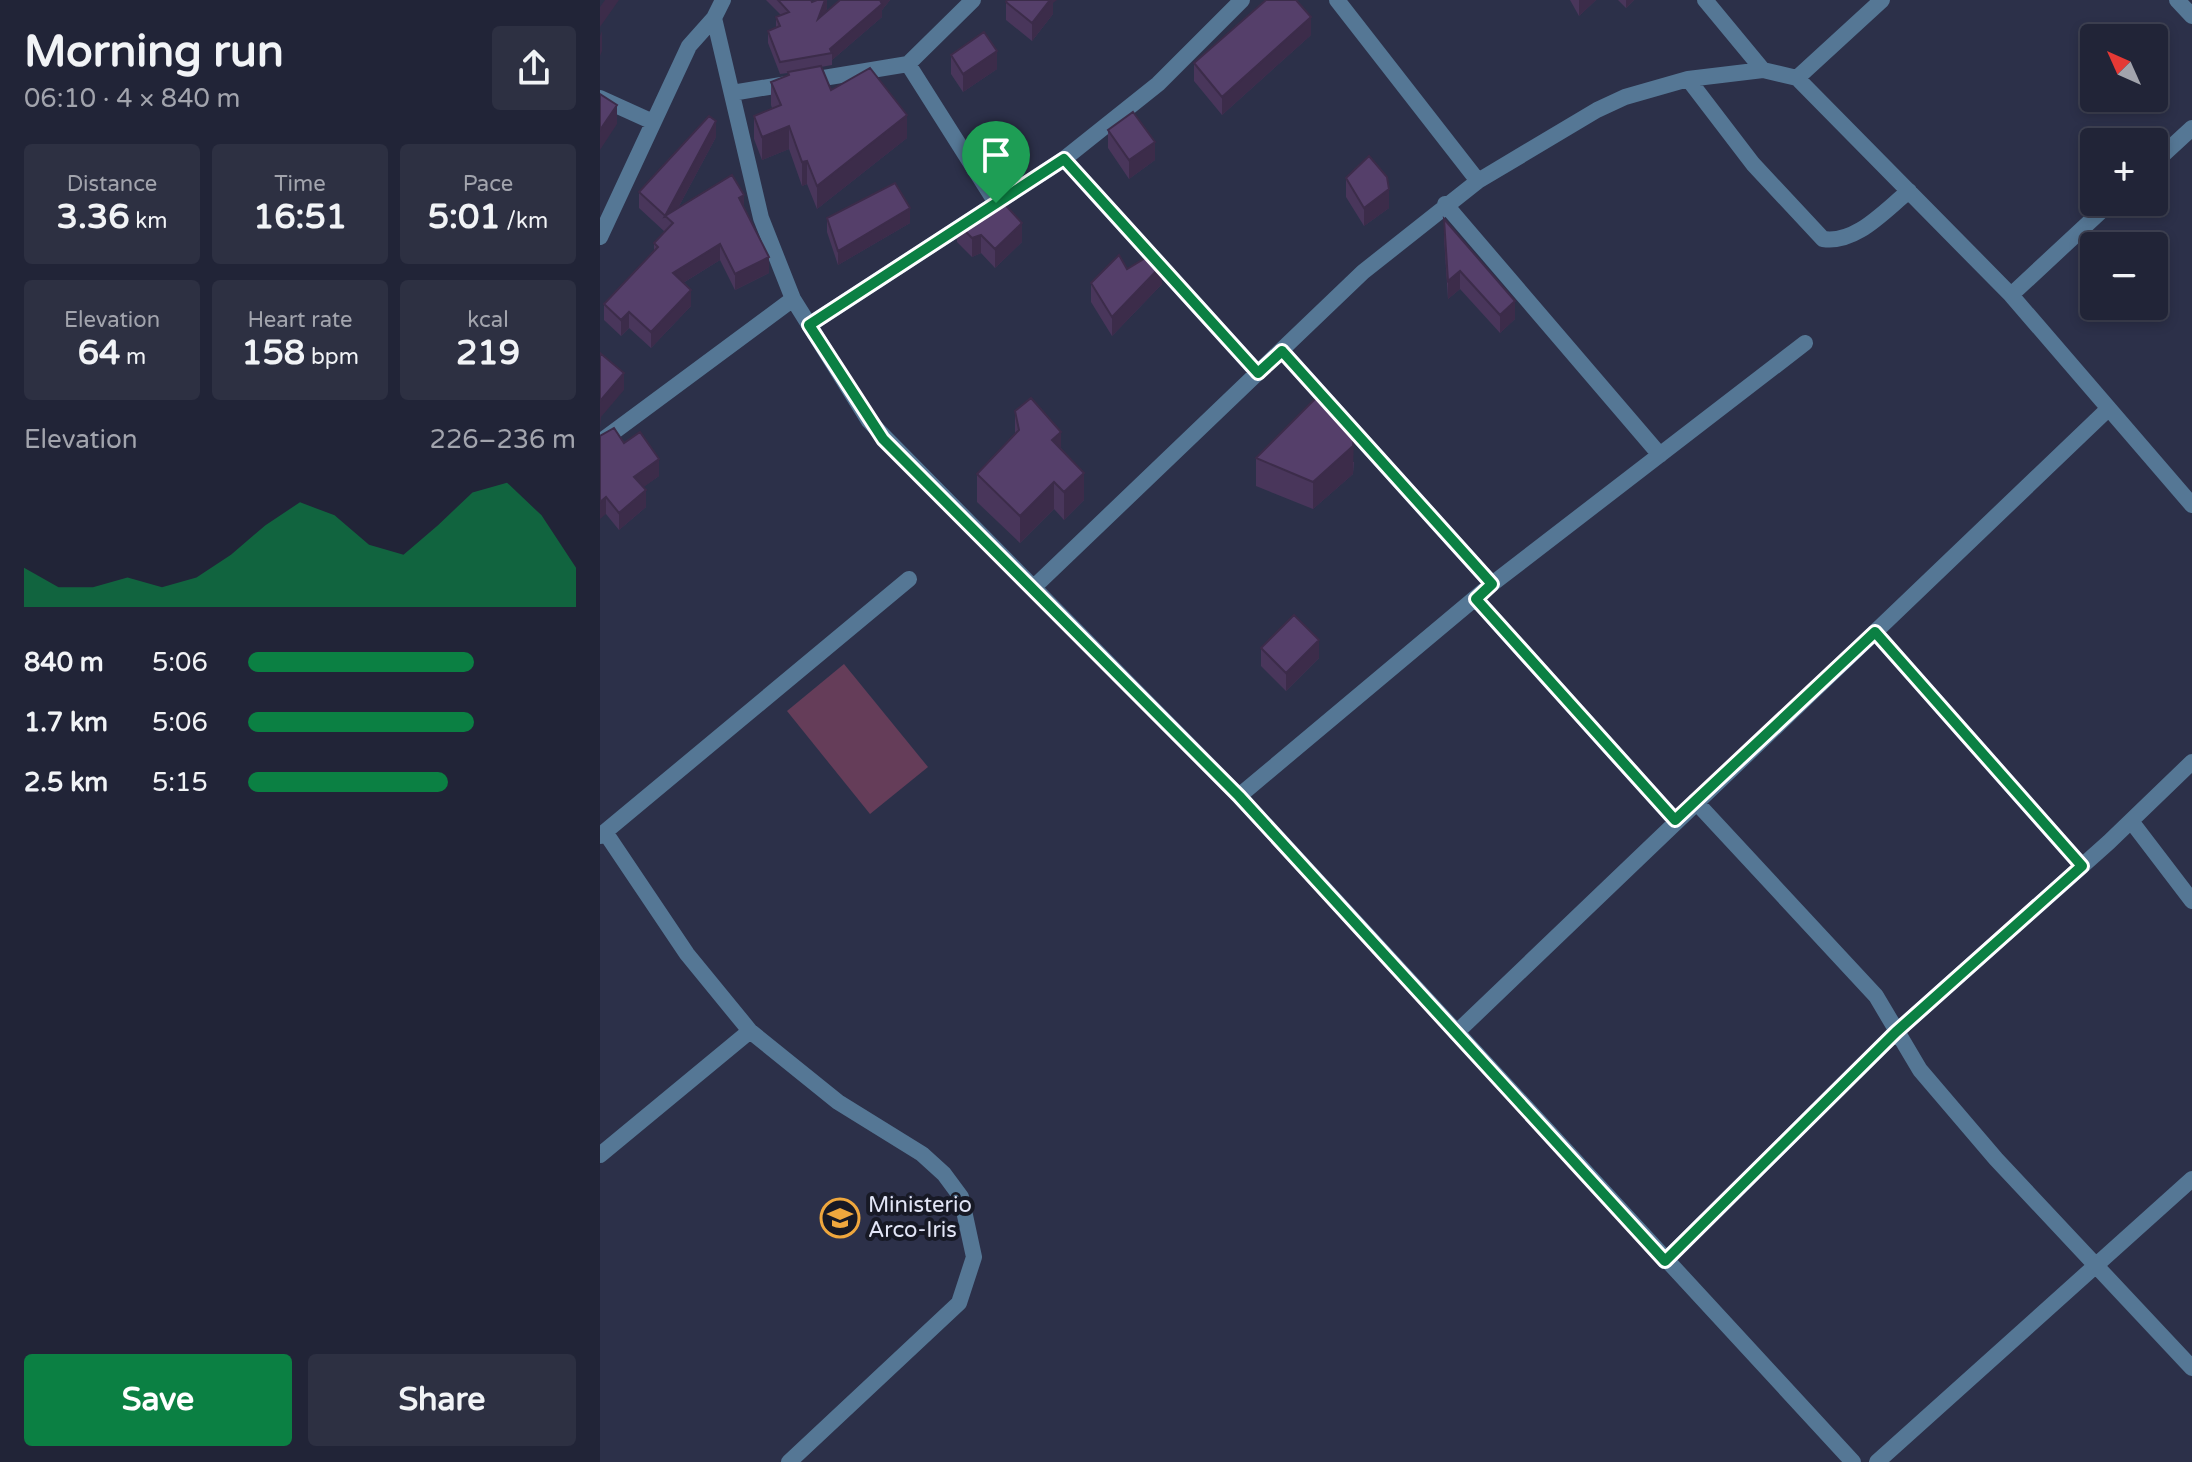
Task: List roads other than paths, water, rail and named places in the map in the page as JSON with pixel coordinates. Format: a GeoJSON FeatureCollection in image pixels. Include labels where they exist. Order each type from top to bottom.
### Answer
{"type":"FeatureCollection","features":[{"type":"Feature","properties":{"kind":"street"},"geometry":{"type":"LineString","coordinates":[[600,237],[689,46],[714,18],[723,0]]}},
{"type":"Feature","properties":{"kind":"street"},"geometry":{"type":"LineString","coordinates":[[732,93],[908,64],[973,0]]}},
{"type":"Feature","properties":{"kind":"street"},"geometry":{"type":"LineString","coordinates":[[809,325],[1064,159],[1158,84],[1242,0]]}},
{"type":"Feature","properties":{"kind":"street"},"geometry":{"type":"LineString","coordinates":[[1337,0],[1478,181]]}},
{"type":"Feature","properties":{"kind":"street"},"geometry":{"type":"LineString","coordinates":[[1705,0],[1763,70]]}},
{"type":"Feature","properties":{"kind":"street"},"geometry":{"type":"LineString","coordinates":[[1797,78],[1882,0]]}},
{"type":"Feature","properties":{"kind":"street"},"geometry":{"type":"LineString","coordinates":[[2177,0],[2192,16]]}},
{"type":"Feature","properties":{"kind":"street"},"geometry":{"type":"LineString","coordinates":[[714,18],[753,193],[793,299],[883,439],[1034,587],[1239,796],[1853,1462]]}},
{"type":"Feature","properties":{"kind":"street"},"geometry":{"type":"LineString","coordinates":[[908,64],[996,203]]}},
{"type":"Feature","properties":{"kind":"street"},"geometry":{"type":"LineString","coordinates":[[1034,587],[1363,272],[1445,204],[1597,110],[1625,97],[1688,79],[1763,70],[1797,78],[1909,191],[2011,295],[2192,505]]}},
{"type":"Feature","properties":{"kind":"street"},"geometry":{"type":"LineString","coordinates":[[1688,79],[1753,164],[1823,239],[1839,241],[1860,231],[1909,191]]}},
{"type":"Feature","properties":{"kind":"street"},"geometry":{"type":"LineString","coordinates":[[600,98],[653,122]]}},
{"type":"Feature","properties":{"kind":"street"},"geometry":{"type":"LineString","coordinates":[[2168,150],[2192,128]]}},
{"type":"Feature","properties":{"kind":"street"},"geometry":{"type":"LineString","coordinates":[[1064,159],[1258,373]]}},
{"type":"Feature","properties":{"kind":"street"},"geometry":{"type":"LineString","coordinates":[[1445,204],[1660,455]]}},
{"type":"Feature","properties":{"kind":"street"},"geometry":{"type":"LineString","coordinates":[[2011,295],[2096,216]]}},
{"type":"Feature","properties":{"kind":"street"},"geometry":{"type":"LineString","coordinates":[[600,442],[793,299]]}},
{"type":"Feature","properties":{"kind":"street"},"geometry":{"type":"LineString","coordinates":[[1239,796],[1492,584],[1805,343]]}},
{"type":"Feature","properties":{"kind":"street"},"geometry":{"type":"LineString","coordinates":[[1282,351],[1492,584]]}},
{"type":"Feature","properties":{"kind":"street"},"geometry":{"type":"LineString","coordinates":[[1456,1033],[1675,820],[2107,410]]}},
{"type":"Feature","properties":{"kind":"street"},"geometry":{"type":"LineString","coordinates":[[789,1462],[959,1303],[974,1257],[972,1233],[961,1197],[944,1174],[922,1154],[838,1102],[750,1031],[687,954],[603,834],[909,579]]}},
{"type":"Feature","properties":{"kind":"street"},"geometry":{"type":"LineString","coordinates":[[1476,599],[1675,820]]}},
{"type":"Feature","properties":{"kind":"street"},"geometry":{"type":"LineString","coordinates":[[1875,632],[2082,866]]}},
{"type":"Feature","properties":{"kind":"street"},"geometry":{"type":"LineString","coordinates":[[1665,1261],[1896,1032],[2082,866],[2192,762]]}},
{"type":"Feature","properties":{"kind":"street"},"geometry":{"type":"LineString","coordinates":[[1695,801],[1870,989],[1885,1008],[1920,1070],[1988,1149],[2192,1368]]}},
{"type":"Feature","properties":{"kind":"street"},"geometry":{"type":"LineString","coordinates":[[2131,821],[2192,901]]}},
{"type":"Feature","properties":{"kind":"street"},"geometry":{"type":"LineString","coordinates":[[600,1155],[750,1031]]}},
{"type":"Feature","properties":{"kind":"street"},"geometry":{"type":"LineString","coordinates":[[1877,1462],[2095,1262],[2192,1179]]}},
{"type":"Feature","properties":{"kind":"place","name":"Ministerio Arco-Iris"},"geometry":{"type":"Point","coordinates":[840,1218]}}]}
